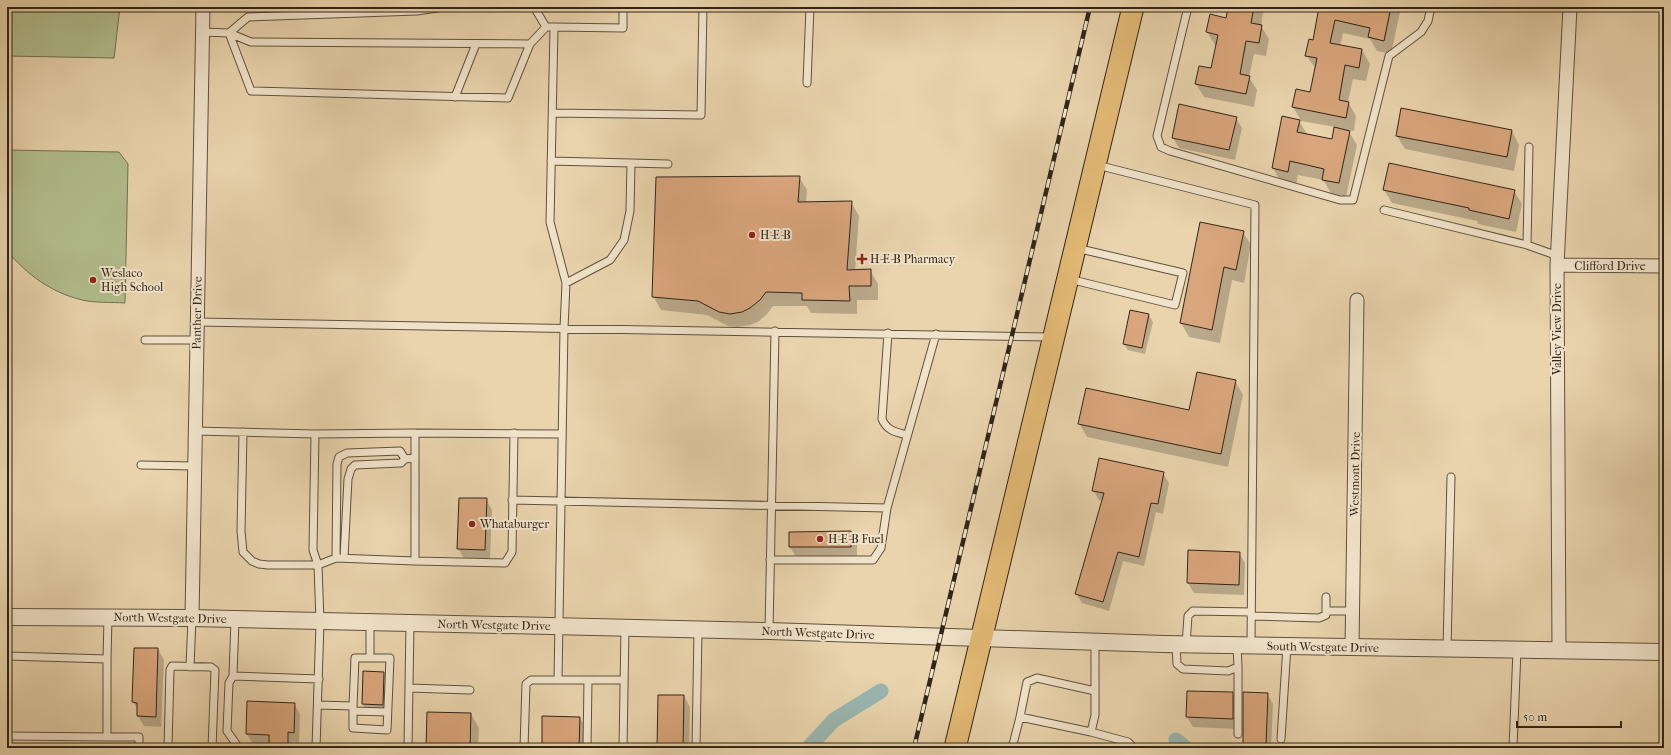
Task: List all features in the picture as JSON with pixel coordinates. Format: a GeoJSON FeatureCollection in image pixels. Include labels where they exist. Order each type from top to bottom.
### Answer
{"type":"FeatureCollection","features":[{"type":"Feature","properties":{"kind":"main road"},"geometry":{"type":"LineString","coordinates":[[955,748],[1133,7]]}},
{"type":"Feature","properties":{"kind":"street","name":"Panther Drive"},"geometry":{"type":"LineString","coordinates":[[192,618],[203,7]]}},
{"type":"Feature","properties":{"kind":"street","name":"Valley View Drive"},"geometry":{"type":"LineString","coordinates":[[1559,651],[1557,260],[1570,7]]}},
{"type":"Feature","properties":{"kind":"street","name":"Clifford Drive"},"geometry":{"type":"LineString","coordinates":[[1557,260],[1664,266]]}},
{"type":"Feature","properties":{"kind":"street","name":"Westmont Drive"},"geometry":{"type":"LineString","coordinates":[[1352,648],[1357,300]]}},
{"type":"Feature","properties":{"kind":"street","name":"North Westgate Drive"},"geometry":{"type":"LineString","coordinates":[[7,616],[192,618],[769,631],[981,639]]}},
{"type":"Feature","properties":{"kind":"street","name":"South Westgate Drive"},"geometry":{"type":"LineString","coordinates":[[981,639],[1181,645],[1664,652]]}},
{"type":"Feature","properties":{"kind":"lane"},"geometry":{"type":"LineString","coordinates":[[229,33],[248,17],[417,11],[444,7]]}},
{"type":"Feature","properties":{"kind":"lane"},"geometry":{"type":"LineString","coordinates":[[534,7],[546,27]]}},
{"type":"Feature","properties":{"kind":"lane"},"geometry":{"type":"LineString","coordinates":[[229,33],[251,91],[508,98],[530,44],[546,27],[623,28],[624,7]]}},
{"type":"Feature","properties":{"kind":"lane"},"geometry":{"type":"LineString","coordinates":[[553,113],[701,115],[704,7]]}},
{"type":"Feature","properties":{"kind":"lane"},"geometry":{"type":"LineString","coordinates":[[808,83],[810,7]]}},
{"type":"Feature","properties":{"kind":"lane"},"geometry":{"type":"LineString","coordinates":[[1188,7],[1157,136],[1161,147],[1170,151],[1340,200],[1353,200],[1389,56],[1421,32],[1428,21],[1431,7]]}},
{"type":"Feature","properties":{"kind":"lane"},"geometry":{"type":"LineString","coordinates":[[554,27],[550,222],[566,283],[558,680]]}},
{"type":"Feature","properties":{"kind":"lane"},"geometry":{"type":"LineString","coordinates":[[202,32],[229,33],[251,42],[530,44]]}},
{"type":"Feature","properties":{"kind":"lane"},"geometry":{"type":"LineString","coordinates":[[455,97],[476,44]]}},
{"type":"Feature","properties":{"kind":"lane"},"geometry":{"type":"LineString","coordinates":[[1527,245],[1529,147]]}},
{"type":"Feature","properties":{"kind":"lane"},"geometry":{"type":"LineString","coordinates":[[551,162],[668,164]]}},
{"type":"Feature","properties":{"kind":"lane"},"geometry":{"type":"LineString","coordinates":[[566,283],[610,260],[624,240],[630,211],[631,164]]}},
{"type":"Feature","properties":{"kind":"lane"},"geometry":{"type":"LineString","coordinates":[[1095,165],[1255,205],[1251,614],[1238,667],[1238,734]]}},
{"type":"Feature","properties":{"kind":"lane"},"geometry":{"type":"LineString","coordinates":[[1384,210],[1527,245],[1557,260]]}},
{"type":"Feature","properties":{"kind":"lane"},"geometry":{"type":"LineString","coordinates":[[1067,278],[1175,305],[1183,273],[1075,248]]}},
{"type":"Feature","properties":{"kind":"lane"},"geometry":{"type":"LineString","coordinates":[[197,322],[1053,337]]}},
{"type":"Feature","properties":{"kind":"lane"},"geometry":{"type":"LineString","coordinates":[[769,631],[775,331]]}},
{"type":"Feature","properties":{"kind":"lane"},"geometry":{"type":"LineString","coordinates":[[888,333],[882,419],[886,427],[890,430],[907,435]]}},
{"type":"Feature","properties":{"kind":"lane"},"geometry":{"type":"LineString","coordinates":[[770,560],[873,560],[880,548],[886,508],[936,334]]}},
{"type":"Feature","properties":{"kind":"lane"},"geometry":{"type":"LineString","coordinates":[[145,340],[197,340]]}},
{"type":"Feature","properties":{"kind":"lane"},"geometry":{"type":"LineString","coordinates":[[195,431],[315,434],[562,434]]}},
{"type":"Feature","properties":{"kind":"lane"},"geometry":{"type":"LineString","coordinates":[[243,432],[241,532],[243,552],[252,561],[259,564],[318,566],[336,558],[505,563],[512,552],[514,433]]}},
{"type":"Feature","properties":{"kind":"lane"},"geometry":{"type":"LineString","coordinates":[[415,433],[415,561]]}},
{"type":"Feature","properties":{"kind":"lane"},"geometry":{"type":"LineString","coordinates":[[315,434],[313,550],[318,566],[320,622],[316,748]]}},
{"type":"Feature","properties":{"kind":"lane"},"geometry":{"type":"LineString","coordinates":[[336,558],[337,464],[339,457],[347,453],[400,452],[405,459]]}},
{"type":"Feature","properties":{"kind":"lane"},"geometry":{"type":"LineString","coordinates":[[344,558],[348,479],[351,469],[355,465],[401,463],[405,459],[415,458]]}},
{"type":"Feature","properties":{"kind":"lane"},"geometry":{"type":"LineString","coordinates":[[141,465],[194,466]]}},
{"type":"Feature","properties":{"kind":"lane"},"geometry":{"type":"LineString","coordinates":[[1447,649],[1451,477]]}},
{"type":"Feature","properties":{"kind":"lane"},"geometry":{"type":"LineString","coordinates":[[512,500],[886,508]]}},
{"type":"Feature","properties":{"kind":"lane"},"geometry":{"type":"LineString","coordinates":[[1238,667],[1228,670],[1182,669],[1177,664],[1188,616],[1193,611],[1319,618],[1326,615],[1326,597]]}},
{"type":"Feature","properties":{"kind":"lane"},"geometry":{"type":"LineString","coordinates":[[1326,611],[1352,611]]}},
{"type":"Feature","properties":{"kind":"lane"},"geometry":{"type":"LineString","coordinates":[[107,737],[108,618]]}},
{"type":"Feature","properties":{"kind":"lane"},"geometry":{"type":"LineString","coordinates":[[190,666],[192,618]]}},
{"type":"Feature","properties":{"kind":"lane"},"geometry":{"type":"LineString","coordinates":[[235,620],[233,676],[229,683],[227,731],[239,748]]}},
{"type":"Feature","properties":{"kind":"lane"},"geometry":{"type":"LineString","coordinates":[[370,623],[370,658]]}},
{"type":"Feature","properties":{"kind":"lane"},"geometry":{"type":"LineString","coordinates":[[408,748],[410,624]]}},
{"type":"Feature","properties":{"kind":"lane"},"geometry":{"type":"LineString","coordinates":[[623,748],[625,628]]}},
{"type":"Feature","properties":{"kind":"lane"},"geometry":{"type":"LineString","coordinates":[[696,748],[698,630]]}},
{"type":"Feature","properties":{"kind":"lane"},"geometry":{"type":"LineString","coordinates":[[1091,732],[1095,715],[1095,642]]}},
{"type":"Feature","properties":{"kind":"lane"},"geometry":{"type":"LineString","coordinates":[[1281,739],[1287,646]]}},
{"type":"Feature","properties":{"kind":"lane"},"geometry":{"type":"LineString","coordinates":[[1513,748],[1517,650]]}},
{"type":"Feature","properties":{"kind":"lane"},"geometry":{"type":"LineString","coordinates":[[7,656],[108,660]]}},
{"type":"Feature","properties":{"kind":"lane"},"geometry":{"type":"LineString","coordinates":[[355,658],[390,658],[387,730],[353,728],[353,708],[355,658]]}},
{"type":"Feature","properties":{"kind":"lane"},"geometry":{"type":"LineString","coordinates":[[168,748],[170,670],[172,666],[211,667],[214,670],[212,748]]}},
{"type":"Feature","properties":{"kind":"lane"},"geometry":{"type":"LineString","coordinates":[[233,676],[319,679]]}},
{"type":"Feature","properties":{"kind":"lane"},"geometry":{"type":"LineString","coordinates":[[1012,748],[1027,682],[1037,678],[1096,691]]}},
{"type":"Feature","properties":{"kind":"lane"},"geometry":{"type":"LineString","coordinates":[[524,748],[526,684],[531,680],[624,680]]}},
{"type":"Feature","properties":{"kind":"lane"},"geometry":{"type":"LineString","coordinates":[[587,748],[588,680]]}},
{"type":"Feature","properties":{"kind":"lane"},"geometry":{"type":"LineString","coordinates":[[409,688],[470,690]]}},
{"type":"Feature","properties":{"kind":"lane"},"geometry":{"type":"LineString","coordinates":[[318,705],[388,712]]}},
{"type":"Feature","properties":{"kind":"lane"},"geometry":{"type":"LineString","coordinates":[[1020,717],[1091,732],[1134,748]]}},
{"type":"Feature","properties":{"kind":"lane"},"geometry":{"type":"LineString","coordinates":[[7,736],[139,737],[139,748]]}},
{"type":"Feature","properties":{"kind":"green space"},"geometry":{"type":"Polygon","coordinates":[[[7,7],[120,7],[114,58],[7,56],[7,7]]]}},
{"type":"Feature","properties":{"kind":"green space"},"geometry":{"type":"Polygon","coordinates":[[[7,150],[119,152],[128,164],[125,303],[87,301],[70,297],[40,282],[23,268],[7,251],[7,150]]]}},
{"type":"Feature","properties":{"kind":"building"},"geometry":{"type":"Polygon","coordinates":[[[1228,7],[1254,7],[1251,23],[1262,25],[1259,43],[1246,41],[1240,74],[1250,76],[1246,94],[1195,84],[1199,66],[1211,68],[1218,35],[1206,32],[1210,14],[1226,18],[1228,7]]]}},
{"type":"Feature","properties":{"kind":"building"},"geometry":{"type":"Polygon","coordinates":[[[1319,7],[1391,7],[1384,41],[1368,37],[1370,28],[1335,20],[1330,43],[1362,49],[1359,68],[1345,65],[1339,100],[1349,102],[1346,118],[1292,107],[1296,89],[1310,92],[1317,58],[1305,56],[1309,39],[1313,40],[1319,7]]]}},
{"type":"Feature","properties":{"kind":"building"},"geometry":{"type":"Polygon","coordinates":[[[1179,104],[1237,117],[1229,150],[1172,138],[1179,104]]]}},
{"type":"Feature","properties":{"kind":"building"},"geometry":{"type":"Polygon","coordinates":[[[1401,108],[1512,130],[1507,157],[1396,136],[1401,108]]]}},
{"type":"Feature","properties":{"kind":"building"},"geometry":{"type":"Polygon","coordinates":[[[1282,116],[1300,120],[1297,132],[1332,139],[1334,127],[1350,131],[1339,183],[1322,180],[1324,169],[1290,161],[1288,172],[1272,168],[1282,116]]]}},
{"type":"Feature","properties":{"kind":"building"},"geometry":{"type":"Polygon","coordinates":[[[1389,163],[1515,190],[1509,219],[1469,210],[1469,208],[1383,190],[1389,163]]]}},
{"type":"Feature","properties":{"kind":"building","name":"H-E-B"},"geometry":{"type":"Polygon","coordinates":[[[800,176],[798,202],[852,201],[847,270],[871,269],[871,286],[849,286],[850,301],[802,300],[802,293],[766,292],[760,300],[750,308],[742,312],[730,314],[719,312],[698,301],[652,297],[656,177],[800,176]]]}},
{"type":"Feature","properties":{"kind":"building"},"geometry":{"type":"Polygon","coordinates":[[[1200,222],[1244,231],[1236,270],[1224,267],[1212,330],[1180,323],[1200,222]]]}},
{"type":"Feature","properties":{"kind":"building"},"geometry":{"type":"Polygon","coordinates":[[[1130,310],[1149,314],[1142,348],[1123,344],[1130,310]]]}},
{"type":"Feature","properties":{"kind":"building"},"geometry":{"type":"Polygon","coordinates":[[[1197,372],[1236,380],[1221,454],[1078,424],[1086,388],[1189,410],[1197,372]]]}},
{"type":"Feature","properties":{"kind":"building"},"geometry":{"type":"Polygon","coordinates":[[[1099,458],[1164,472],[1158,504],[1151,503],[1139,557],[1118,552],[1103,602],[1075,594],[1104,493],[1092,491],[1099,458]]]}},
{"type":"Feature","properties":{"kind":"building","name":"Whataburger"},"geometry":{"type":"Polygon","coordinates":[[[459,498],[487,498],[485,550],[457,549],[459,498]]]}},
{"type":"Feature","properties":{"kind":"building","name":"H-E-B Fuel"},"geometry":{"type":"Polygon","coordinates":[[[851,531],[851,547],[789,547],[789,532],[851,531]]]}},
{"type":"Feature","properties":{"kind":"building"},"geometry":{"type":"Polygon","coordinates":[[[1188,550],[1240,552],[1239,585],[1187,583],[1188,550]]]}},
{"type":"Feature","properties":{"kind":"building"},"geometry":{"type":"Polygon","coordinates":[[[134,648],[158,648],[156,717],[137,716],[137,703],[132,702],[134,648]]]}},
{"type":"Feature","properties":{"kind":"building"},"geometry":{"type":"Polygon","coordinates":[[[363,671],[384,672],[383,705],[362,704],[363,671]]]}},
{"type":"Feature","properties":{"kind":"building"},"geometry":{"type":"Polygon","coordinates":[[[1187,691],[1233,692],[1233,719],[1186,717],[1187,691]]]}},
{"type":"Feature","properties":{"kind":"building"},"geometry":{"type":"Polygon","coordinates":[[[1243,692],[1268,693],[1266,746],[1243,745],[1243,692]]]}},
{"type":"Feature","properties":{"kind":"building"},"geometry":{"type":"Polygon","coordinates":[[[658,695],[684,695],[683,748],[657,748],[658,695]]]}},
{"type":"Feature","properties":{"kind":"building"},"geometry":{"type":"Polygon","coordinates":[[[247,701],[295,703],[294,733],[288,732],[288,748],[269,748],[269,735],[246,734],[247,701]]]}},
{"type":"Feature","properties":{"kind":"building"},"geometry":{"type":"Polygon","coordinates":[[[427,712],[471,713],[470,748],[426,748],[427,712]]]}},
{"type":"Feature","properties":{"kind":"building"},"geometry":{"type":"Polygon","coordinates":[[[542,716],[580,717],[579,748],[542,748],[542,716]]]}},
{"type":"Feature","properties":{"kind":"waterway"},"geometry":{"type":"LineString","coordinates":[[808,748],[834,720],[881,691]]}},
{"type":"Feature","properties":{"kind":"waterway"},"geometry":{"type":"LineString","coordinates":[[1176,740],[1186,748]]}},
{"type":"Feature","properties":{"kind":"railway"},"geometry":{"type":"LineString","coordinates":[[914,748],[1090,7]]}},
{"type":"Feature","properties":{"kind":"place","name":"H-E-B"},"geometry":{"type":"Point","coordinates":[752,235]}},
{"type":"Feature","properties":{"kind":"place","name":"H-E-B Pharmacy"},"geometry":{"type":"Point","coordinates":[862,259]}},
{"type":"Feature","properties":{"kind":"place","name":"Weslaco High School"},"geometry":{"type":"Point","coordinates":[93,280]}},
{"type":"Feature","properties":{"kind":"place","name":"Whataburger"},"geometry":{"type":"Point","coordinates":[472,524]}},
{"type":"Feature","properties":{"kind":"place","name":"H-E-B Fuel"},"geometry":{"type":"Point","coordinates":[820,539]}}]}
